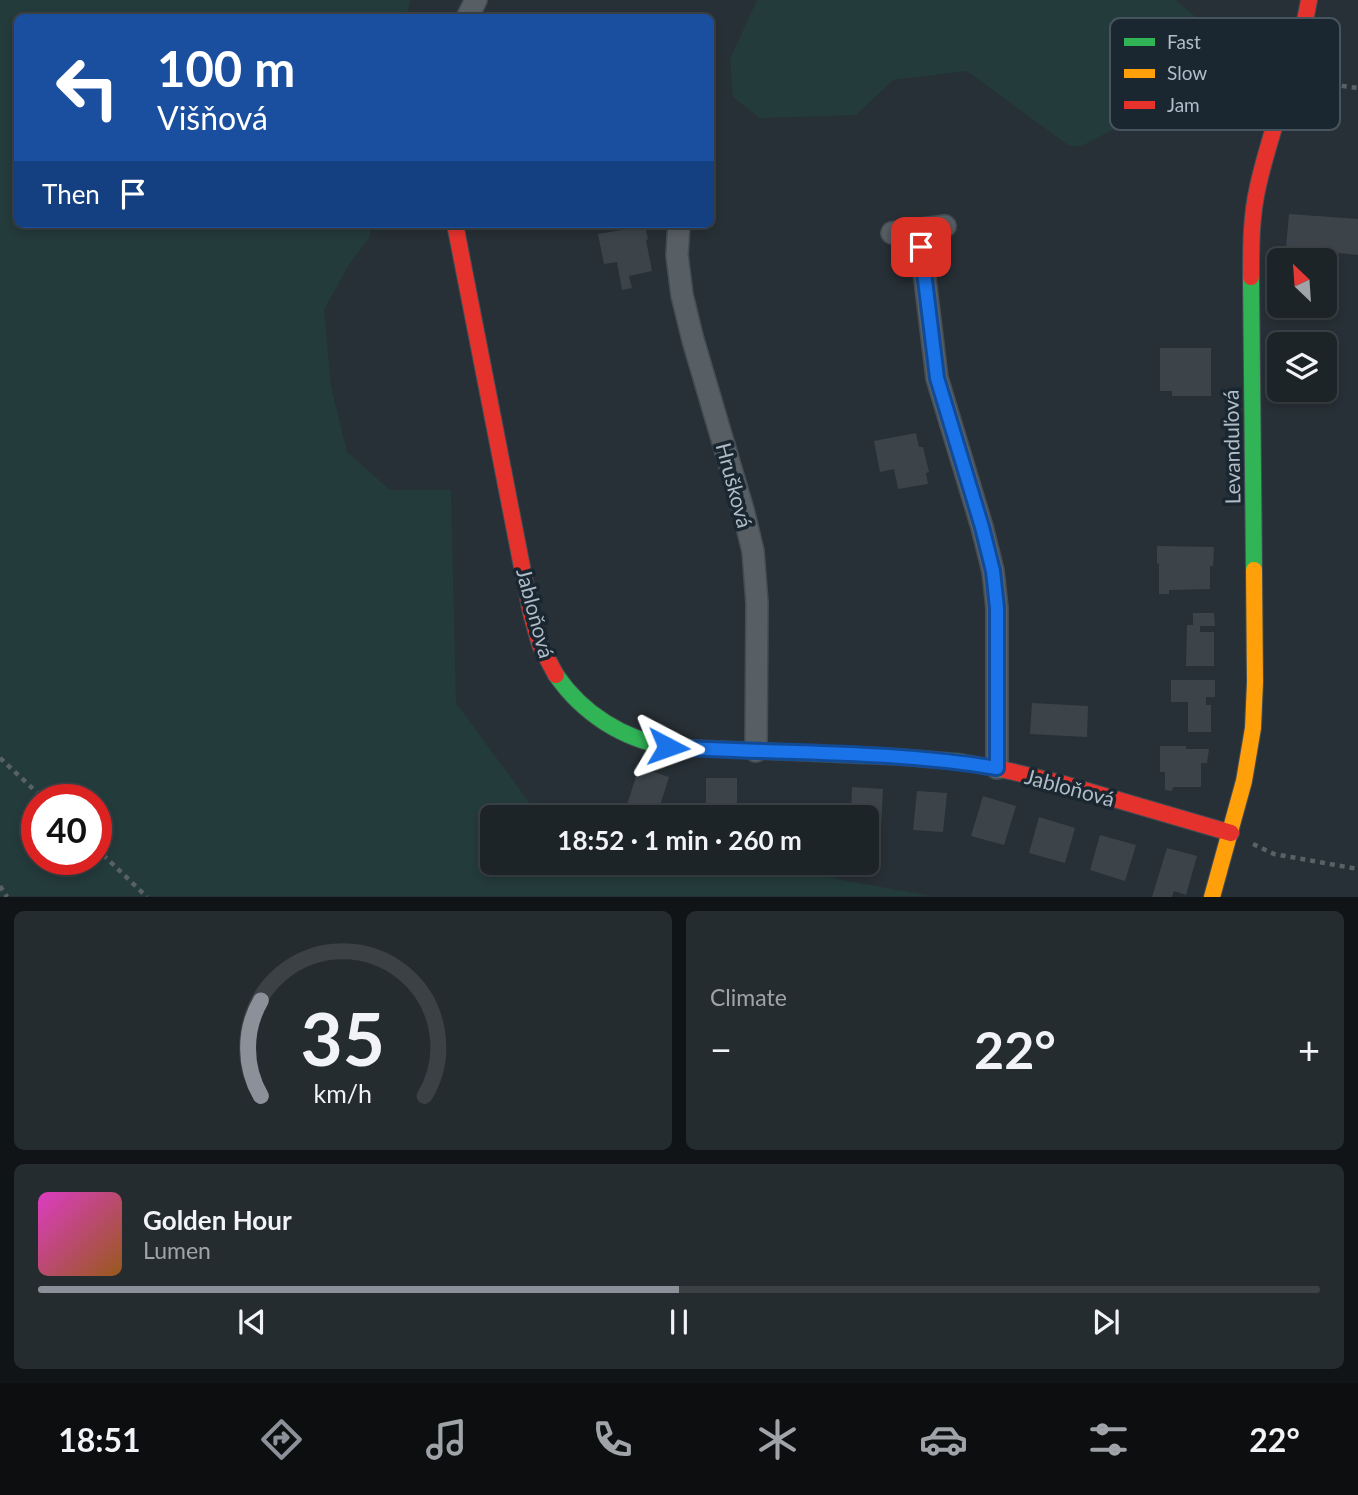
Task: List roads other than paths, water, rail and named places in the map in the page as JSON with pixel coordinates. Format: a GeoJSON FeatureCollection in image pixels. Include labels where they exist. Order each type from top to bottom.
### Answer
{"type":"FeatureCollection","features":[{"type":"Feature","properties":{"kind":"street","name":"Levanduľová"},"geometry":{"type":"LineString","coordinates":[[1306,18],[1309,0]]}},
{"type":"Feature","properties":{"kind":"street","name":"Levanduľová"},"geometry":{"type":"LineString","coordinates":[[1212,897],[1244,781],[1253,728],[1251,238],[1257,189],[1273,130]]}},
{"type":"Feature","properties":{"kind":"street"},"geometry":{"type":"LineString","coordinates":[[892,233],[945,226]]}},
{"type":"Feature","properties":{"kind":"street","name":"Jabloňová"},"geometry":{"type":"LineString","coordinates":[[456,228],[531,613],[540,646],[552,669],[566,689],[586,709],[608,725],[639,740],[668,747],[961,762],[1060,782],[1231,833]]}},
{"type":"Feature","properties":{"kind":"street","name":"Hrušková"},"geometry":{"type":"LineString","coordinates":[[679,228],[677,255],[682,295],[753,551],[757,603],[756,751]]}},
{"type":"Feature","properties":{"kind":"street"},"geometry":{"type":"LineString","coordinates":[[919,230],[937,378],[993,571],[997,608],[997,768]]}}]}
